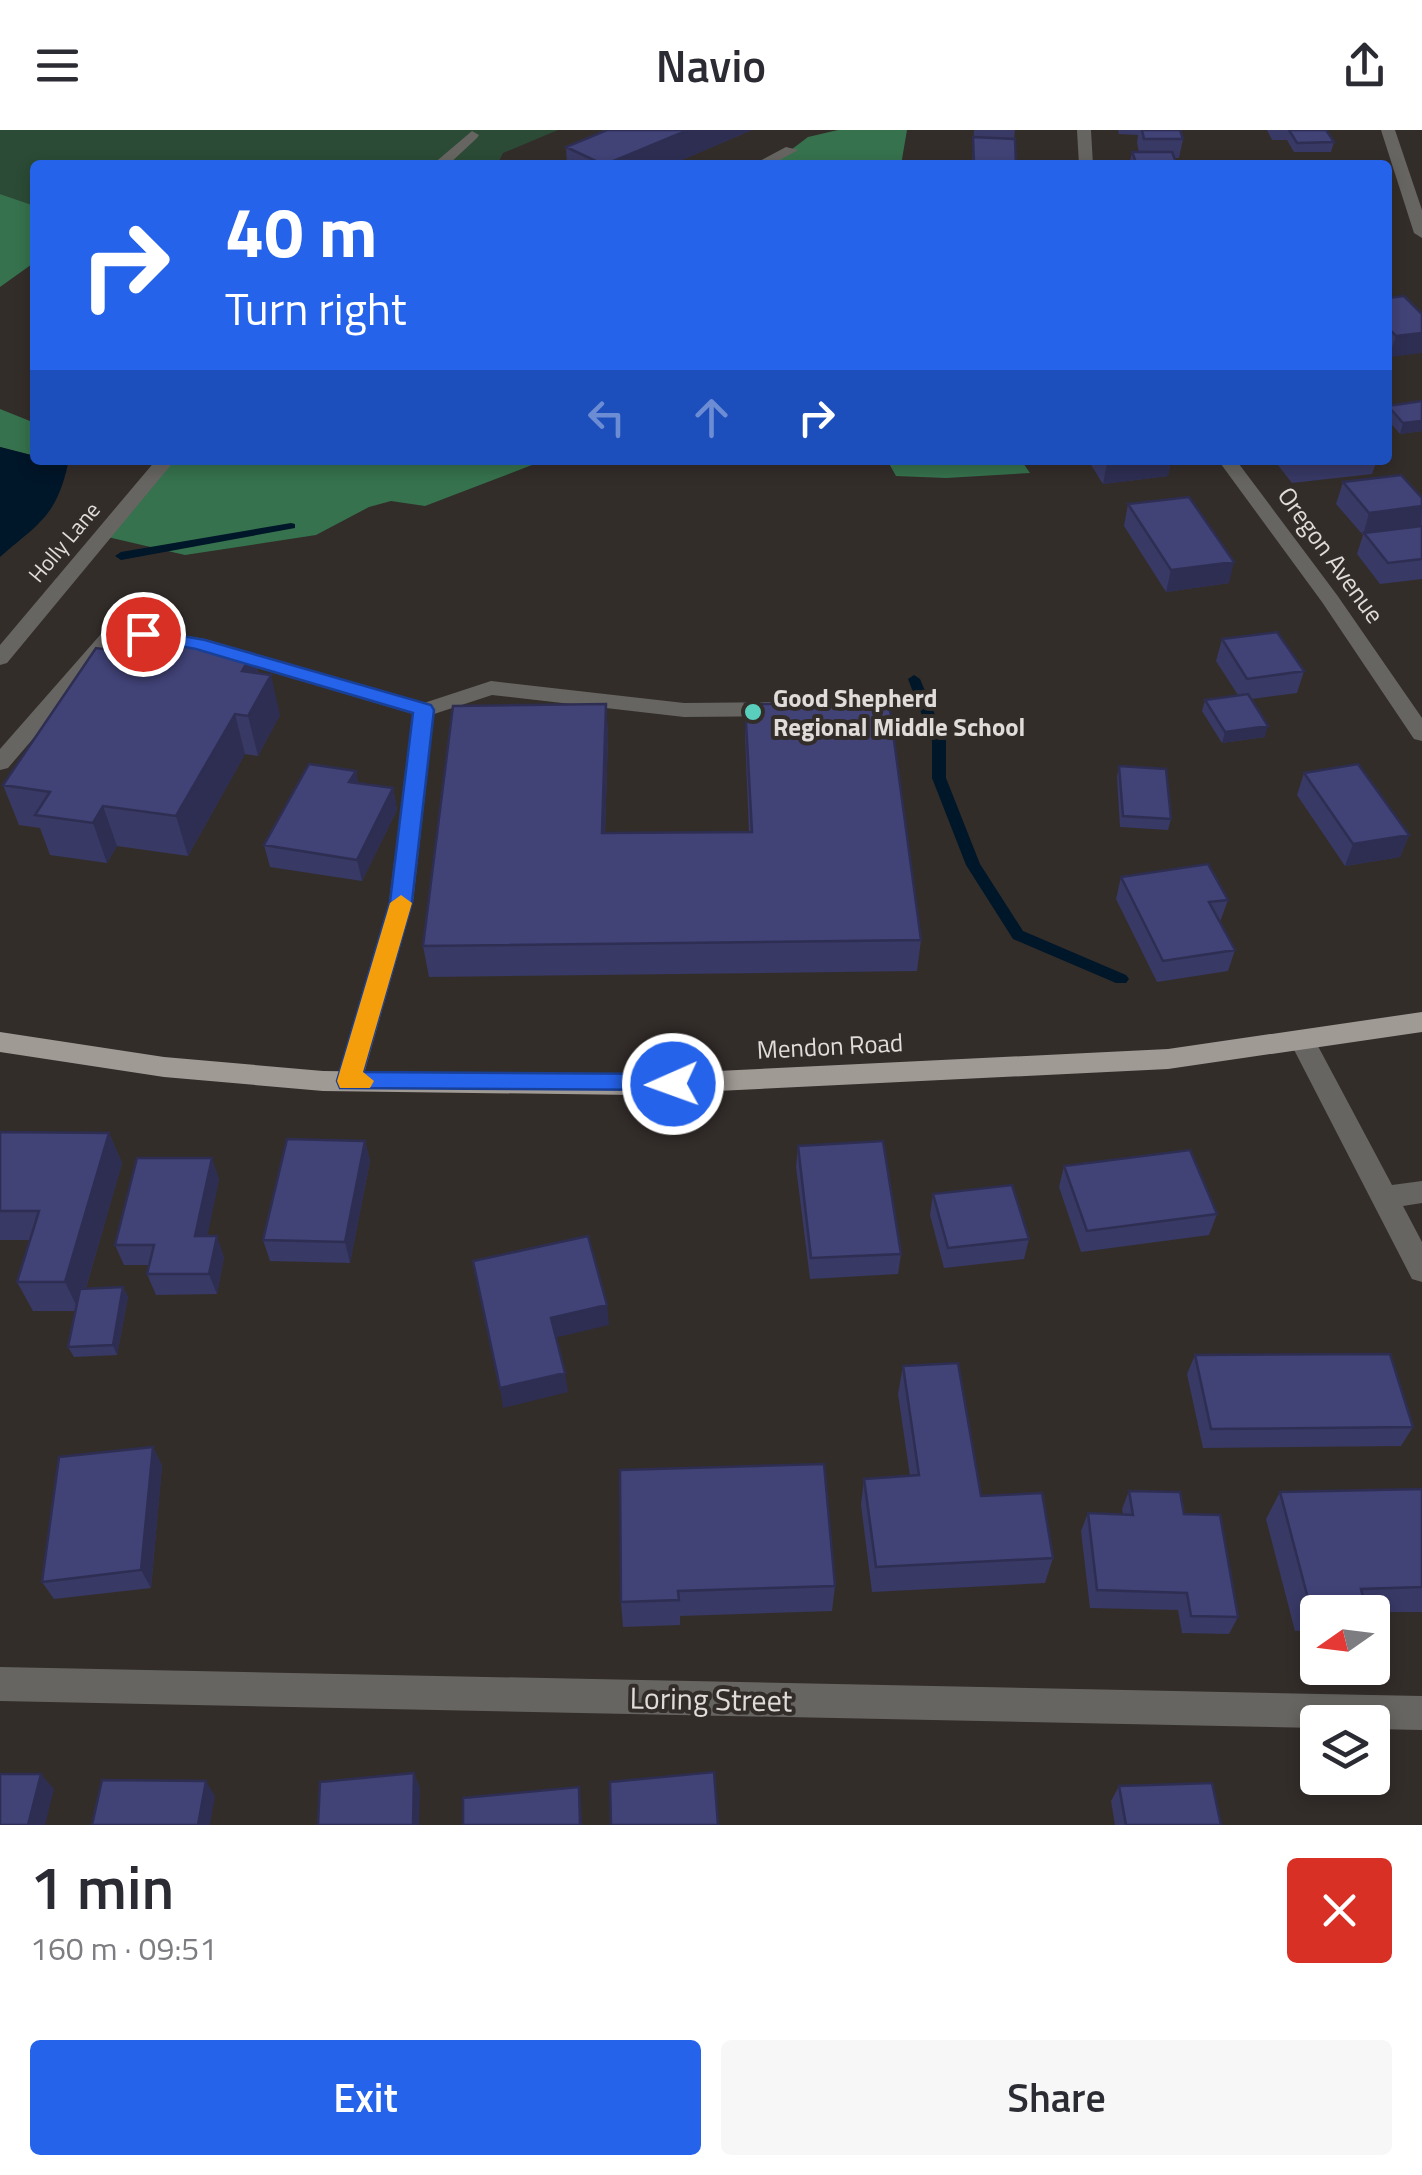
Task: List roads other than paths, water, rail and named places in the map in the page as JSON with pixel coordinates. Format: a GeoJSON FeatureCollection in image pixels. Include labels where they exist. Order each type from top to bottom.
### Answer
{"type":"FeatureCollection","features":[{"type":"Feature","properties":{"kind":"main road","name":"Mendon Road"},"geometry":{"type":"LineString","coordinates":[[0,1042],[164,1067],[348,1081],[635,1086],[1168,1059],[1422,1022]]}},
{"type":"Feature","properties":{"kind":"street"},"geometry":{"type":"LineString","coordinates":[[1084,130],[1086,160]]}},
{"type":"Feature","properties":{"kind":"street"},"geometry":{"type":"LineString","coordinates":[[1388,130],[1422,233]]}},
{"type":"Feature","properties":{"kind":"street"},"geometry":{"type":"LineString","coordinates":[[444,160],[472,135]]}},
{"type":"Feature","properties":{"kind":"street"},"geometry":{"type":"LineString","coordinates":[[770,160],[792,150]]}},
{"type":"Feature","properties":{"kind":"street","name":"Holly Lane"},"geometry":{"type":"LineString","coordinates":[[0,658],[162,465]]}},
{"type":"Feature","properties":{"kind":"street","name":"Oregon Avenue"},"geometry":{"type":"LineString","coordinates":[[1231,465],[1330,599],[1422,734]]}},
{"type":"Feature","properties":{"kind":"street"},"geometry":{"type":"LineString","coordinates":[[0,763],[115,630],[198,644],[424,710],[491,688],[684,710],[802,709]]}},
{"type":"Feature","properties":{"kind":"street"},"geometry":{"type":"LineString","coordinates":[[348,1081],[401,902],[424,710]]}},
{"type":"Feature","properties":{"kind":"street"},"geometry":{"type":"LineString","coordinates":[[1302,1040],[1422,1270]]}},
{"type":"Feature","properties":{"kind":"street"},"geometry":{"type":"LineString","coordinates":[[1384,1198],[1422,1192]]}},
{"type":"Feature","properties":{"kind":"street","name":"Loring Street"},"geometry":{"type":"LineString","coordinates":[[0,1684],[1422,1713]]}},
{"type":"Feature","properties":{"kind":"water"},"geometry":{"type":"Polygon","coordinates":[[[0,447],[30,455],[30,465],[68,465],[58,496],[44,518],[0,557],[0,447]]]}},
{"type":"Feature","properties":{"kind":"waterway"},"geometry":{"type":"LineString","coordinates":[[121,556],[291,526]]}},
{"type":"Feature","properties":{"kind":"waterway"},"geometry":{"type":"LineString","coordinates":[[914,679],[939,741],[939,778],[973,865],[1018,935],[1121,979]]}},
{"type":"Feature","properties":{"kind":"place","name":"Good Shepherd Regional Middle School"},"geometry":{"type":"Point","coordinates":[753,712]}}]}
